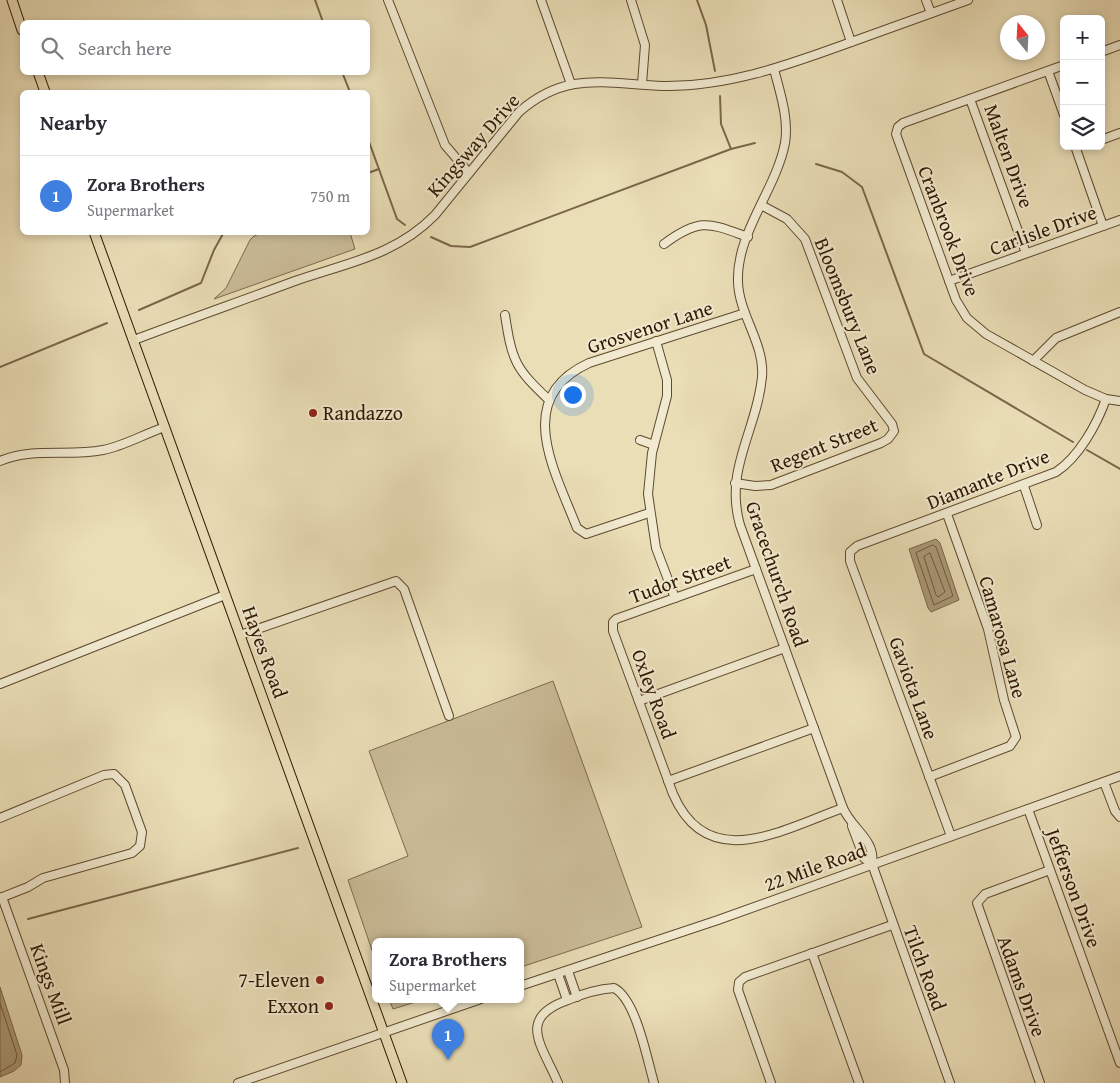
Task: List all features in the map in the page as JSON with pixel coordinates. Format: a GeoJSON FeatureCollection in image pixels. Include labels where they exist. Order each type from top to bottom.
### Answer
{"type":"FeatureCollection","features":[{"type":"Feature","properties":{"kind":"main road"},"geometry":{"type":"LineString","coordinates":[[12,0],[20,24]]}},
{"type":"Feature","properties":{"kind":"main road"},"geometry":{"type":"LineString","coordinates":[[39,75],[44,90]]}},
{"type":"Feature","properties":{"kind":"main road","name":"Hayes Road"},"geometry":{"type":"LineString","coordinates":[[95,235],[372,999]]}},
{"type":"Feature","properties":{"kind":"main road","name":"Hayes Road"},"geometry":{"type":"LineString","coordinates":[[373,1003],[402,1083]]}},
{"type":"Feature","properties":{"kind":"street"},"geometry":{"type":"LineString","coordinates":[[388,0],[445,145],[469,173]]}},
{"type":"Feature","properties":{"kind":"street"},"geometry":{"type":"LineString","coordinates":[[540,0],[571,84]]}},
{"type":"Feature","properties":{"kind":"street"},"geometry":{"type":"LineString","coordinates":[[631,0],[645,45],[642,84]]}},
{"type":"Feature","properties":{"kind":"street"},"geometry":{"type":"LineString","coordinates":[[837,0],[851,42]]}},
{"type":"Feature","properties":{"kind":"street"},"geometry":{"type":"LineString","coordinates":[[926,0],[931,13]]}},
{"type":"Feature","properties":{"kind":"street","name":"Kingsway Drive"},"geometry":{"type":"LineString","coordinates":[[134,340],[328,269],[384,252],[423,227],[519,112],[541,95],[571,84],[591,81],[663,86],[711,83],[774,69],[968,0]]}},
{"type":"Feature","properties":{"kind":"street"},"geometry":{"type":"LineString","coordinates":[[1105,51],[1120,45]]}},
{"type":"Feature","properties":{"kind":"street"},"geometry":{"type":"LineString","coordinates":[[970,99],[1060,67]]}},
{"type":"Feature","properties":{"kind":"street","name":"Gracechurch Road"},"geometry":{"type":"LineString","coordinates":[[774,69],[785,111],[785,142],[781,159],[741,256],[738,283],[745,313],[761,359],[762,377],[735,483],[738,518],[843,808],[864,858],[872,864]]}},
{"type":"Feature","properties":{"kind":"street"},"geometry":{"type":"LineString","coordinates":[[1048,71],[1060,105]]}},
{"type":"Feature","properties":{"kind":"street","name":"Cranbrook Drive"},"geometry":{"type":"LineString","coordinates":[[970,99],[903,123],[896,129],[897,137],[959,306],[972,323],[1077,386],[1106,399],[1120,401]]}},
{"type":"Feature","properties":{"kind":"street","name":"Malten Drive"},"geometry":{"type":"LineString","coordinates":[[970,99],[1026,254]]}},
{"type":"Feature","properties":{"kind":"street"},"geometry":{"type":"LineString","coordinates":[[1105,139],[1120,133]]}},
{"type":"Feature","properties":{"kind":"street"},"geometry":{"type":"LineString","coordinates":[[1079,150],[1104,226]]}},
{"type":"Feature","properties":{"kind":"street","name":"Bloomsbury Lane"},"geometry":{"type":"LineString","coordinates":[[761,205],[783,216],[793,224],[807,242],[857,378],[892,424],[894,431]]}},
{"type":"Feature","properties":{"kind":"street","name":"Carlisle Drive"},"geometry":{"type":"LineString","coordinates":[[949,281],[1120,220]]}},
{"type":"Feature","properties":{"kind":"street"},"geometry":{"type":"LineString","coordinates":[[664,244],[688,227],[704,224],[748,237]]}},
{"type":"Feature","properties":{"kind":"street"},"geometry":{"type":"LineString","coordinates":[[1033,360],[1056,338],[1120,312]]}},
{"type":"Feature","properties":{"kind":"street","name":"Grosvenor Lane"},"geometry":{"type":"LineString","coordinates":[[649,513],[595,532],[581,533],[577,528],[546,447],[544,424],[550,400],[565,377],[582,366],[610,354],[745,313]]}},
{"type":"Feature","properties":{"kind":"street"},"geometry":{"type":"LineString","coordinates":[[505,315],[510,351],[514,359],[526,378],[550,400]]}},
{"type":"Feature","properties":{"kind":"street"},"geometry":{"type":"LineString","coordinates":[[656,341],[667,380],[668,396],[654,445],[648,485],[649,513],[656,548],[675,598]]}},
{"type":"Feature","properties":{"kind":"street","name":"Diamante Drive"},"geometry":{"type":"LineString","coordinates":[[850,552],[857,546],[1050,476],[1067,464],[1094,423],[1106,399]]}},
{"type":"Feature","properties":{"kind":"street"},"geometry":{"type":"LineString","coordinates":[[2,460],[15,454],[104,450],[164,427]]}},
{"type":"Feature","properties":{"kind":"street","name":"Regent Street"},"geometry":{"type":"LineString","coordinates":[[735,483],[755,486],[771,485],[881,443],[888,439],[894,431]]}},
{"type":"Feature","properties":{"kind":"street"},"geometry":{"type":"LineString","coordinates":[[640,440],[654,445]]}},
{"type":"Feature","properties":{"kind":"street"},"geometry":{"type":"LineString","coordinates":[[1024,486],[1037,525]]}},
{"type":"Feature","properties":{"kind":"street","name":"Camarosa Lane"},"geometry":{"type":"LineString","coordinates":[[929,776],[1010,746],[1016,741],[1002,692],[988,629],[947,514]]}},
{"type":"Feature","properties":{"kind":"street","name":"Gaviota Lane"},"geometry":{"type":"LineString","coordinates":[[850,552],[850,561],[951,836]]}},
{"type":"Feature","properties":{"kind":"street","name":"Tudor Street"},"geometry":{"type":"LineString","coordinates":[[616,619],[756,569]]}},
{"type":"Feature","properties":{"kind":"street"},"geometry":{"type":"LineString","coordinates":[[240,635],[396,581],[404,589],[449,716]]}},
{"type":"Feature","properties":{"kind":"street"},"geometry":{"type":"LineString","coordinates":[[0,684],[126,636],[225,595]]}},
{"type":"Feature","properties":{"kind":"street","name":"Oxley Road"},"geometry":{"type":"LineString","coordinates":[[616,619],[613,622],[613,631],[668,781],[679,808],[689,821],[704,833],[725,840],[745,841],[760,838],[843,808]]}},
{"type":"Feature","properties":{"kind":"street"},"geometry":{"type":"LineString","coordinates":[[639,701],[785,648]]}},
{"type":"Feature","properties":{"kind":"street"},"geometry":{"type":"LineString","coordinates":[[668,781],[814,728]]}},
{"type":"Feature","properties":{"kind":"street"},"geometry":{"type":"LineString","coordinates":[[0,818],[109,774],[118,777],[123,782],[142,836],[140,846],[132,853],[43,878],[1,897]]}},
{"type":"Feature","properties":{"kind":"street"},"geometry":{"type":"LineString","coordinates":[[1118,777],[1120,785]]}},
{"type":"Feature","properties":{"kind":"street","name":"22 Mile Road"},"geometry":{"type":"LineString","coordinates":[[524,985],[568,971],[1118,777]]}},
{"type":"Feature","properties":{"kind":"street"},"geometry":{"type":"LineString","coordinates":[[1104,782],[1115,811],[1120,817]]}},
{"type":"Feature","properties":{"kind":"street","name":"Jefferson Drive"},"geometry":{"type":"LineString","coordinates":[[1028,809],[1120,1063]]}},
{"type":"Feature","properties":{"kind":"street","name":"Tilch Road"},"geometry":{"type":"LineString","coordinates":[[872,864],[892,925],[950,1083]]}},
{"type":"Feature","properties":{"kind":"street","name":"Adams Drive"},"geometry":{"type":"LineString","coordinates":[[1040,1083],[978,910],[978,900],[985,894],[1050,870]]}},
{"type":"Feature","properties":{"kind":"street","name":"Kings Mill"},"geometry":{"type":"LineString","coordinates":[[1,897],[64,1070],[67,1079],[65,1083]]}},
{"type":"Feature","properties":{"kind":"street"},"geometry":{"type":"LineString","coordinates":[[772,1083],[738,990],[739,982],[745,977],[892,925]]}},
{"type":"Feature","properties":{"kind":"street"},"geometry":{"type":"LineString","coordinates":[[812,953],[859,1083]]}},
{"type":"Feature","properties":{"kind":"street"},"geometry":{"type":"LineString","coordinates":[[568,971],[577,997]]}},
{"type":"Feature","properties":{"kind":"street"},"geometry":{"type":"LineString","coordinates":[[558,974],[567,1000]]}},
{"type":"Feature","properties":{"kind":"street"},"geometry":{"type":"LineString","coordinates":[[558,1083],[540,1041],[537,1020],[545,1010],[567,1000],[607,988],[618,990],[630,1008],[654,1083]]}},
{"type":"Feature","properties":{"kind":"street"},"geometry":{"type":"LineString","coordinates":[[238,1083],[469,1003]]}},
{"type":"Feature","properties":{"kind":"shaded area"},"geometry":{"type":"Polygon","coordinates":[[[351,235],[355,249],[214,299],[226,288],[250,240],[254,236],[351,235]]]}},
{"type":"Feature","properties":{"kind":"shaded area"},"geometry":{"type":"Polygon","coordinates":[[[553,681],[642,927],[524,966],[524,938],[372,938],[372,950],[348,880],[408,856],[369,751],[553,681]]]}},
{"type":"Feature","properties":{"kind":"shaded area"},"geometry":{"type":"Polygon","coordinates":[[[391,1003],[412,1003],[393,1009],[391,1003]]]}},
{"type":"Feature","properties":{"kind":"water"},"geometry":{"type":"Polygon","coordinates":[[[936,539],[940,543],[959,600],[931,612],[928,608],[909,549],[936,539]]]}},
{"type":"Feature","properties":{"kind":"water"},"geometry":{"type":"Polygon","coordinates":[[[0,987],[22,1055],[21,1065],[14,1071],[0,1077],[0,987]]]}},
{"type":"Feature","properties":{"kind":"waterway"},"geometry":{"type":"LineString","coordinates":[[315,0],[322,20]]}},
{"type":"Feature","properties":{"kind":"waterway"},"geometry":{"type":"LineString","coordinates":[[697,0],[706,25],[715,71]]}},
{"type":"Feature","properties":{"kind":"waterway"},"geometry":{"type":"LineString","coordinates":[[343,75],[349,90]]}},
{"type":"Feature","properties":{"kind":"waterway"},"geometry":{"type":"LineString","coordinates":[[720,96],[721,124],[731,149]]}},
{"type":"Feature","properties":{"kind":"waterway"},"geometry":{"type":"LineString","coordinates":[[431,237],[451,246],[470,247],[731,149],[755,143]]}},
{"type":"Feature","properties":{"kind":"waterway"},"geometry":{"type":"LineString","coordinates":[[370,145],[397,219],[405,225]]}},
{"type":"Feature","properties":{"kind":"waterway"},"geometry":{"type":"LineString","coordinates":[[816,164],[842,172],[862,187],[924,354],[1073,442]]}},
{"type":"Feature","properties":{"kind":"waterway"},"geometry":{"type":"LineString","coordinates":[[370,172],[379,169]]}},
{"type":"Feature","properties":{"kind":"waterway"},"geometry":{"type":"LineString","coordinates":[[139,310],[201,283],[214,250],[222,235]]}},
{"type":"Feature","properties":{"kind":"waterway"},"geometry":{"type":"LineString","coordinates":[[0,367],[107,323]]}},
{"type":"Feature","properties":{"kind":"waterway"},"geometry":{"type":"LineString","coordinates":[[1087,450],[1120,469]]}},
{"type":"Feature","properties":{"kind":"waterway"},"geometry":{"type":"LineString","coordinates":[[28,919],[298,848]]}},
{"type":"Feature","properties":{"kind":"place","name":"Randazzo"},"geometry":{"type":"Point","coordinates":[313,413]}},
{"type":"Feature","properties":{"kind":"place","name":"7-Eleven"},"geometry":{"type":"Point","coordinates":[320,980]}},
{"type":"Feature","properties":{"kind":"place","name":"Exxon"},"geometry":{"type":"Point","coordinates":[329,1006]}},
{"type":"Feature","properties":{"kind":"place","name":"Zora Brothers"},"geometry":{"type":"Point","coordinates":[448,1060]}}]}
